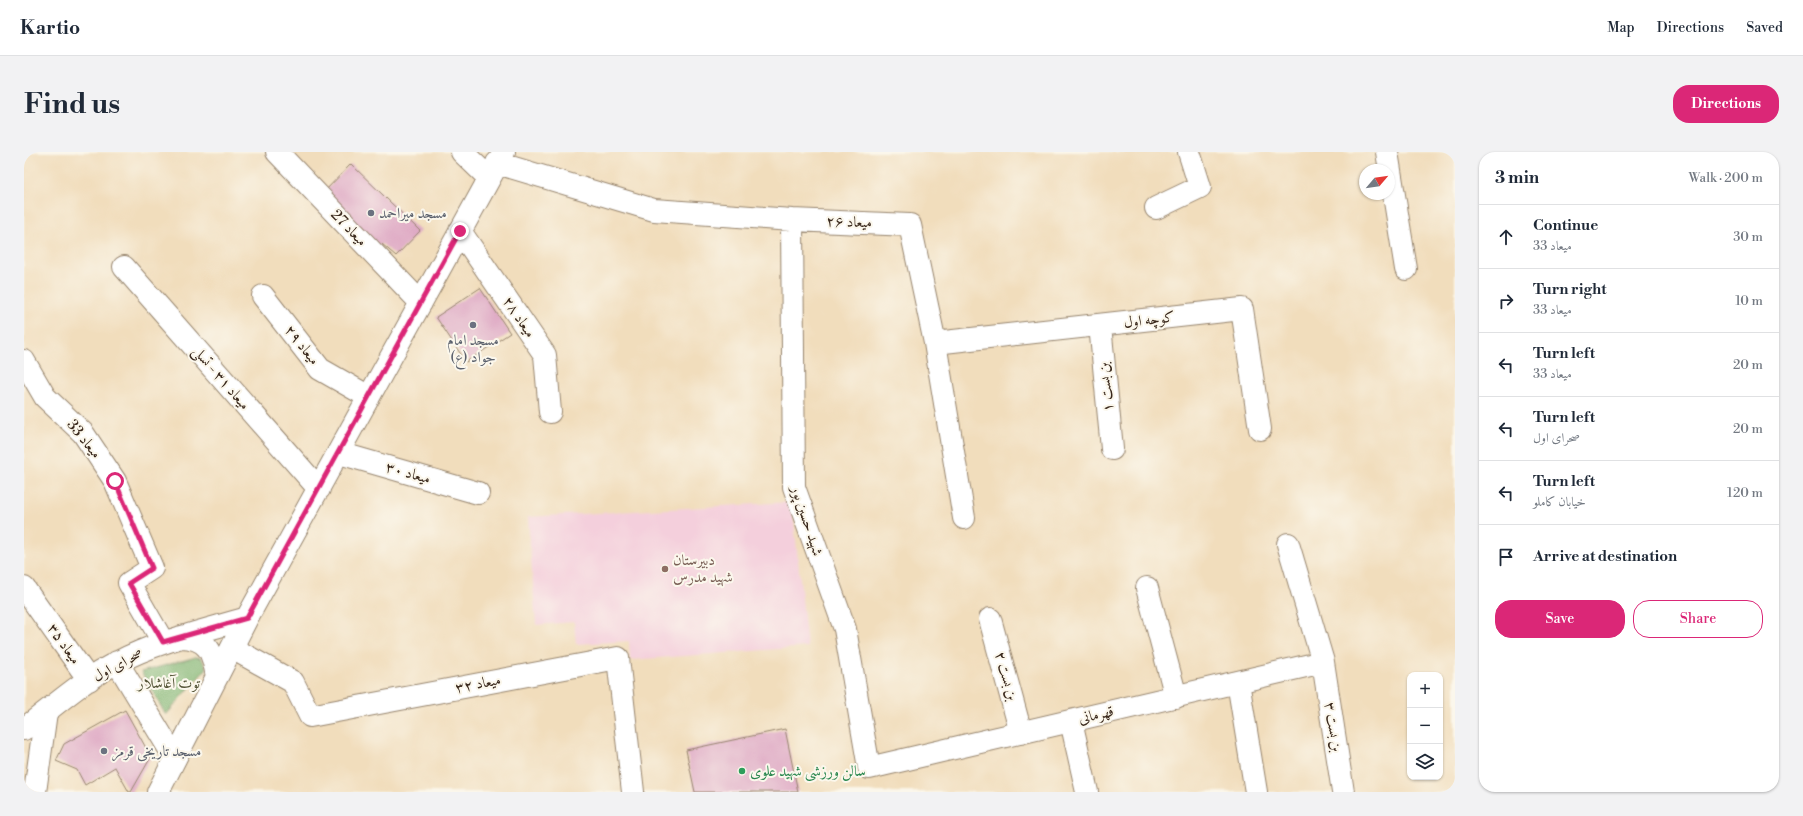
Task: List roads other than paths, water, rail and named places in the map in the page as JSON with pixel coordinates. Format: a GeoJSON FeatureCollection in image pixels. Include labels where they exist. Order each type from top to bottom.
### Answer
{"type":"FeatureCollection","features":[{"type":"Feature","properties":{"kind":"street","name":"میعاد 27"},"geometry":{"type":"LineString","coordinates":[[277,152],[420,303]]}},
{"type":"Feature","properties":{"kind":"street"},"geometry":{"type":"LineString","coordinates":[[158,792],[247,618],[497,164],[462,152]]}},
{"type":"Feature","properties":{"kind":"street"},"geometry":{"type":"LineString","coordinates":[[1156,208],[1200,187],[1189,152]]}},
{"type":"Feature","properties":{"kind":"street"},"geometry":{"type":"LineString","coordinates":[[1387,152],[1406,269]]}},
{"type":"Feature","properties":{"kind":"street","name":"میعاد ۲۶"},"geometry":{"type":"LineString","coordinates":[[497,164],[654,210],[792,220],[910,225],[935,343],[964,518]]}},
{"type":"Feature","properties":{"kind":"street","name":"شهید حسین پور"},"geometry":{"type":"LineString","coordinates":[[792,220],[794,487],[845,629],[869,768]]}},
{"type":"Feature","properties":{"kind":"street","name":"میعاد ۲۸"},"geometry":{"type":"LineString","coordinates":[[460,231],[545,355],[550,412]]}},
{"type":"Feature","properties":{"kind":"street","name":"میعاد ۳۱ - تسلی"},"geometry":{"type":"LineString","coordinates":[[124,267],[319,489]]}},
{"type":"Feature","properties":{"kind":"street","name":"میعاد ۲۹"},"geometry":{"type":"LineString","coordinates":[[263,296],[320,369],[369,397]]}},
{"type":"Feature","properties":{"kind":"street","name":"کوچه اول"},"geometry":{"type":"LineString","coordinates":[[935,343],[1100,326],[1242,309],[1260,429]]}},
{"type":"Feature","properties":{"kind":"street","name":"بن بست ۱"},"geometry":{"type":"LineString","coordinates":[[1100,326],[1112,449]]}},
{"type":"Feature","properties":{"kind":"street","name":"میعاد 33"},"geometry":{"type":"LineString","coordinates":[[24,361],[45,397],[83,433],[115,481],[152,568],[129,583],[172,640]]}},
{"type":"Feature","properties":{"kind":"street","name":"میعاد ۳۰"},"geometry":{"type":"LineString","coordinates":[[339,453],[478,493]]}},
{"type":"Feature","properties":{"kind":"street","name":"بن بست ۳"},"geometry":{"type":"LineString","coordinates":[[1288,544],[1323,662],[1342,792]]}},
{"type":"Feature","properties":{"kind":"street","name":"میعاد ۳۵"},"geometry":{"type":"LineString","coordinates":[[24,588],[89,680]]}},
{"type":"Feature","properties":{"kind":"street"},"geometry":{"type":"LineString","coordinates":[[1147,588],[1176,696]]}},
{"type":"Feature","properties":{"kind":"street","name":"صحرای اول"},"geometry":{"type":"LineString","coordinates":[[24,728],[89,680],[117,662],[172,640],[247,618]]}},
{"type":"Feature","properties":{"kind":"street","name":"بن بست ۲"},"geometry":{"type":"LineString","coordinates":[[990,619],[1021,733]]}},
{"type":"Feature","properties":{"kind":"street"},"geometry":{"type":"LineString","coordinates":[[172,640],[198,639],[204,643],[213,658],[217,677]]}},
{"type":"Feature","properties":{"kind":"street","name":"میعاد ۳۲"},"geometry":{"type":"LineString","coordinates":[[232,648],[293,682],[310,716],[618,658],[633,792]]}},
{"type":"Feature","properties":{"kind":"street"},"geometry":{"type":"LineString","coordinates":[[117,662],[176,758]]}},
{"type":"Feature","properties":{"kind":"street","name":"قهرمانی"},"geometry":{"type":"LineString","coordinates":[[869,768],[1323,662]]}},
{"type":"Feature","properties":{"kind":"street"},"geometry":{"type":"LineString","coordinates":[[1238,682],[1256,792]]}},
{"type":"Feature","properties":{"kind":"street"},"geometry":{"type":"LineString","coordinates":[[35,792],[46,712]]}},
{"type":"Feature","properties":{"kind":"street"},"geometry":{"type":"LineString","coordinates":[[1071,721],[1086,792]]}},
{"type":"Feature","properties":{"kind":"place","name":"مسجد میراحمد"},"geometry":{"type":"Point","coordinates":[371,213]}},
{"type":"Feature","properties":{"kind":"place","name":"مسجد امام جواد (ع)"},"geometry":{"type":"Point","coordinates":[473,325]}},
{"type":"Feature","properties":{"kind":"place","name":"دبیرستان شهید مدرس"},"geometry":{"type":"Point","coordinates":[665,569]}},
{"type":"Feature","properties":{"kind":"place","name":"مسجد تاریخی قرمز"},"geometry":{"type":"Point","coordinates":[104,751]}},
{"type":"Feature","properties":{"kind":"place","name":"سالن ورزشی شهید علوی"},"geometry":{"type":"Point","coordinates":[742,771]}},
{"type":"Feature","properties":{"kind":"park label","name":"توت آغاشلار"},"geometry":{"type":"Point","coordinates":[169,683]}}]}
